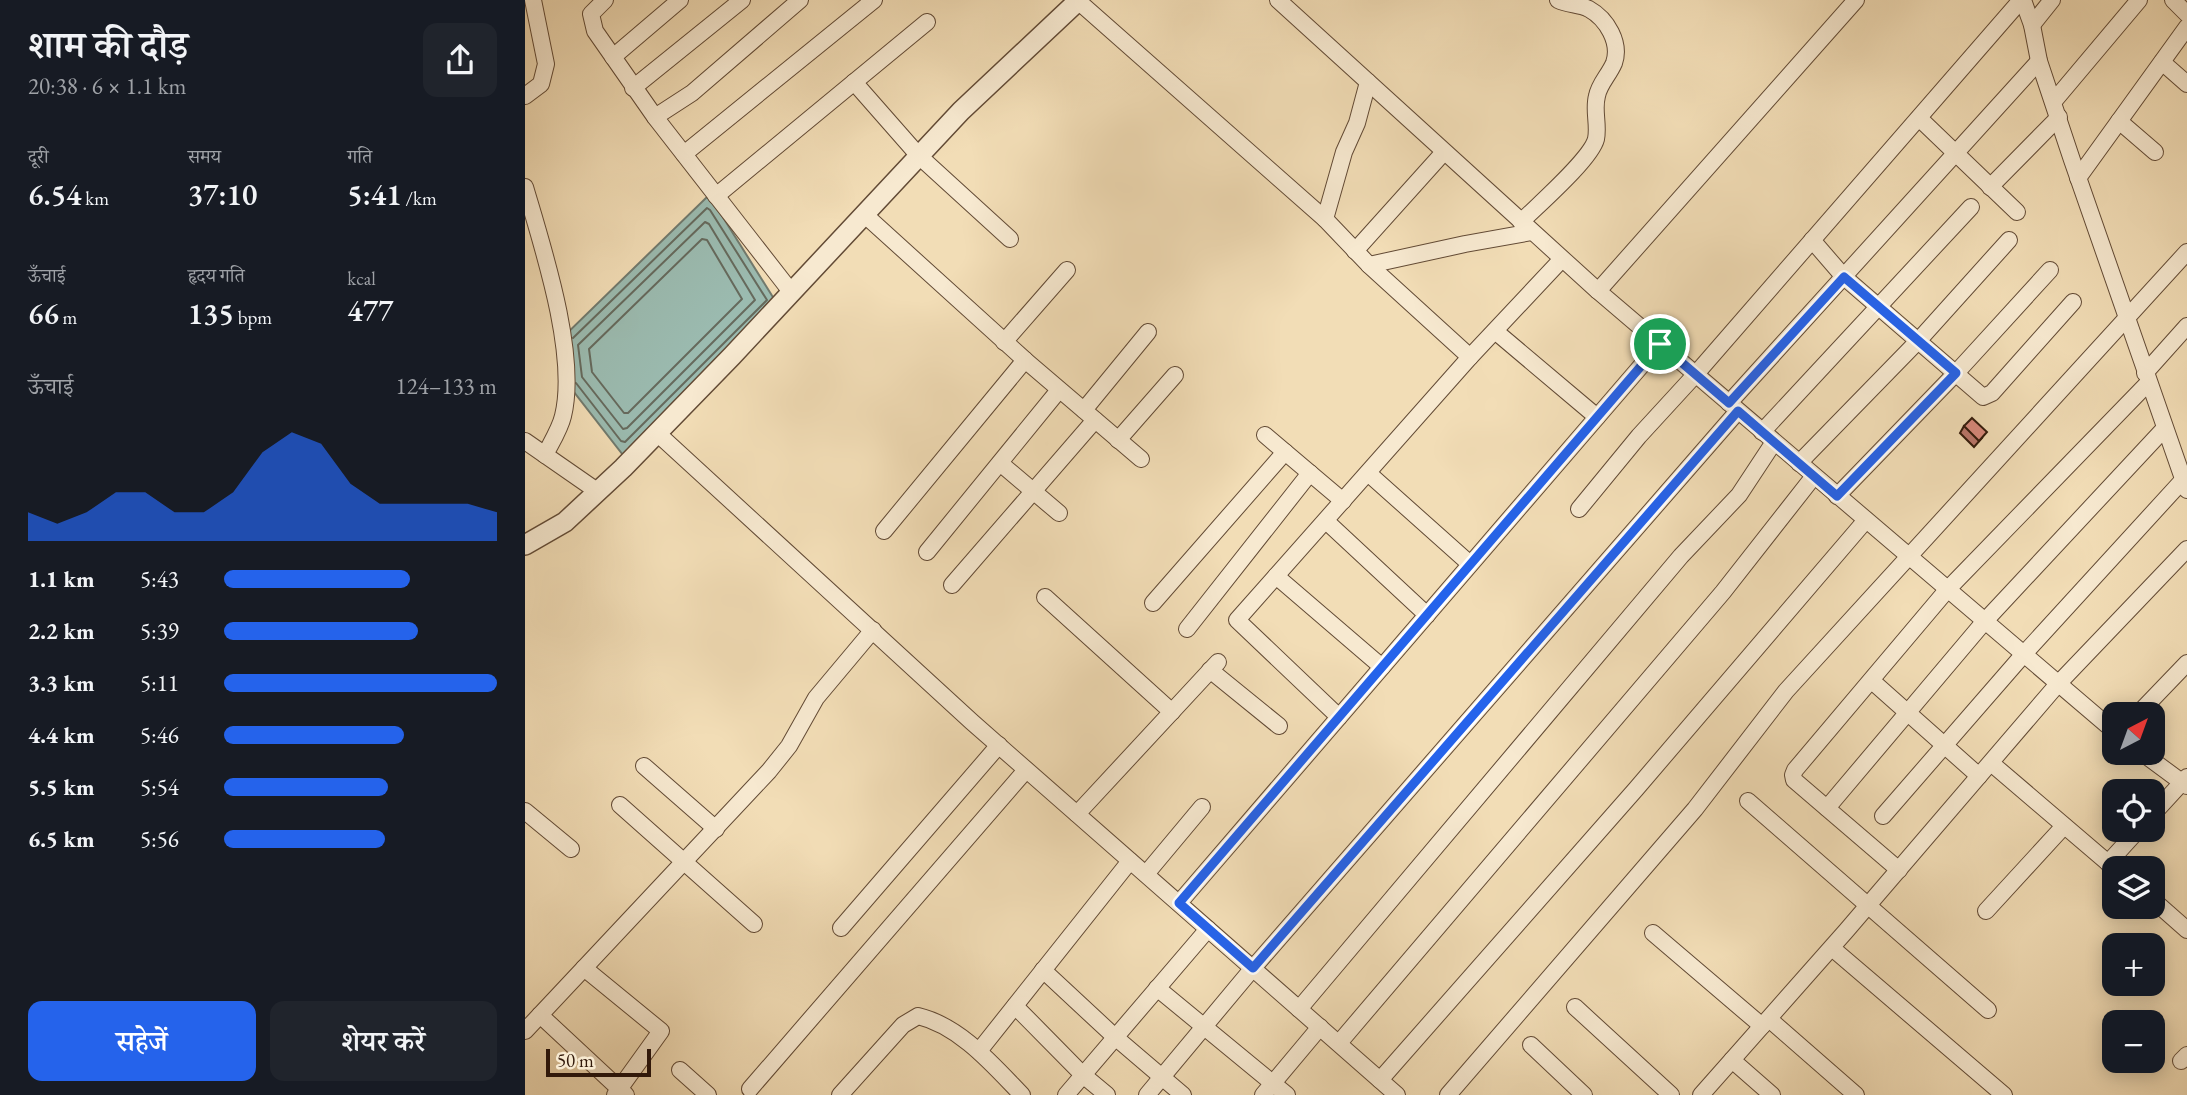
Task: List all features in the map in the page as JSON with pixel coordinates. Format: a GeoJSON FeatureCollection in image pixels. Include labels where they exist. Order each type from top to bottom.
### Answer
{"type":"FeatureCollection","features":[{"type":"Feature","properties":{"kind":"street"},"geometry":{"type":"LineString","coordinates":[[525,96],[541,84],[546,64],[533,0]]}},
{"type":"Feature","properties":{"kind":"street"},"geometry":{"type":"LineString","coordinates":[[605,0],[591,14],[596,31],[633,88],[792,293]]}},
{"type":"Feature","properties":{"kind":"street"},"geometry":{"type":"LineString","coordinates":[[613,57],[680,0]]}},
{"type":"Feature","properties":{"kind":"street"},"geometry":{"type":"LineString","coordinates":[[633,88],[742,0]]}},
{"type":"Feature","properties":{"kind":"street"},"geometry":{"type":"LineString","coordinates":[[655,117],[692,93],[800,0]]}},
{"type":"Feature","properties":{"kind":"street"},"geometry":{"type":"LineString","coordinates":[[684,154],[874,0]]}},
{"type":"Feature","properties":{"kind":"street"},"geometry":{"type":"LineString","coordinates":[[525,545],[565,522],[657,433],[961,111],[1078,0],[1325,219],[1369,265],[1470,357]]}},
{"type":"Feature","properties":{"kind":"street"},"geometry":{"type":"LineString","coordinates":[[1278,0],[1598,291],[2102,721]]}},
{"type":"Feature","properties":{"kind":"street"},"geometry":{"type":"LineString","coordinates":[[1369,265],[1527,227],[1592,149],[1597,130],[1597,93],[1614,63],[1615,42],[1600,18],[1590,10],[1558,0]]}},
{"type":"Feature","properties":{"kind":"street"},"geometry":{"type":"LineString","coordinates":[[1598,291],[1856,0]]}},
{"type":"Feature","properties":{"kind":"street"},"geometry":{"type":"LineString","coordinates":[[1579,509],[1639,436],[2022,0],[2078,178],[2185,485],[2023,655],[1883,816]]}},
{"type":"Feature","properties":{"kind":"street"},"geometry":{"type":"LineString","coordinates":[[2032,25],[2052,0]]}},
{"type":"Feature","properties":{"kind":"street"},"geometry":{"type":"LineString","coordinates":[[2054,101],[2139,0]]}},
{"type":"Feature","properties":{"kind":"street"},"geometry":{"type":"LineString","coordinates":[[2173,0],[2187,14]]}},
{"type":"Feature","properties":{"kind":"street"},"geometry":{"type":"LineString","coordinates":[[716,196],[927,22]]}},
{"type":"Feature","properties":{"kind":"street"},"geometry":{"type":"LineString","coordinates":[[2078,178],[2187,27]]}},
{"type":"Feature","properties":{"kind":"street"},"geometry":{"type":"LineString","coordinates":[[1147,1095],[1844,277],[2039,61]]}},
{"type":"Feature","properties":{"kind":"street"},"geometry":{"type":"LineString","coordinates":[[2162,62],[2187,84]]}},
{"type":"Feature","properties":{"kind":"street"},"geometry":{"type":"LineString","coordinates":[[854,82],[919,156],[1010,239]]}},
{"type":"Feature","properties":{"kind":"street"},"geometry":{"type":"LineString","coordinates":[[1325,219],[1368,82]]}},
{"type":"Feature","properties":{"kind":"street"},"geometry":{"type":"LineString","coordinates":[[1990,187],[2059,117]]}},
{"type":"Feature","properties":{"kind":"street"},"geometry":{"type":"LineString","coordinates":[[1919,118],[2017,212]]}},
{"type":"Feature","properties":{"kind":"street"},"geometry":{"type":"LineString","coordinates":[[2119,121],[2155,152]]}},
{"type":"Feature","properties":{"kind":"street"},"geometry":{"type":"LineString","coordinates":[[1355,251],[1444,152]]}},
{"type":"Feature","properties":{"kind":"street"},"geometry":{"type":"LineString","coordinates":[[525,187],[558,313],[567,386],[562,419],[545,455]]}},
{"type":"Feature","properties":{"kind":"street"},"geometry":{"type":"LineString","coordinates":[[1299,1009],[1681,556],[1739,495],[1768,437],[1878,307],[1971,207]]}},
{"type":"Feature","properties":{"kind":"street"},"geometry":{"type":"LineString","coordinates":[[865,215],[1004,342],[1141,459]]}},
{"type":"Feature","properties":{"kind":"street"},"geometry":{"type":"LineString","coordinates":[[1812,240],[1844,277],[1985,398],[2073,302]]}},
{"type":"Feature","properties":{"kind":"street"},"geometry":{"type":"LineString","coordinates":[[1799,464],[1919,340],[2009,240]]}},
{"type":"Feature","properties":{"kind":"street"},"geometry":{"type":"LineString","coordinates":[[1448,1095],[1695,809],[1786,691],[2187,253]]}},
{"type":"Feature","properties":{"kind":"street"},"geometry":{"type":"LineString","coordinates":[[1339,717],[1237,620],[1470,357],[1562,259]]}},
{"type":"Feature","properties":{"kind":"street"},"geometry":{"type":"LineString","coordinates":[[1837,496],[1956,373],[2050,270]]}},
{"type":"Feature","properties":{"kind":"street"},"geometry":{"type":"LineString","coordinates":[[1004,342],[1067,271]]}},
{"type":"Feature","properties":{"kind":"street"},"geometry":{"type":"LineString","coordinates":[[1899,870],[1794,779],[1793,775],[1947,590],[2147,378],[2187,326]]}},
{"type":"Feature","properties":{"kind":"street"},"geometry":{"type":"LineString","coordinates":[[1495,331],[1597,417]]}},
{"type":"Feature","properties":{"kind":"street"},"geometry":{"type":"LineString","coordinates":[[952,585],[1033,491],[1148,332]]}},
{"type":"Feature","properties":{"kind":"street"},"geometry":{"type":"LineString","coordinates":[[1179,903],[1660,344]]}},
{"type":"Feature","properties":{"kind":"street"},"geometry":{"type":"LineString","coordinates":[[884,531],[1025,360]]}},
{"type":"Feature","properties":{"kind":"street"},"geometry":{"type":"LineString","coordinates":[[1118,440],[1175,375]]}},
{"type":"Feature","properties":{"kind":"street"},"geometry":{"type":"LineString","coordinates":[[927,552],[1059,390]]}},
{"type":"Feature","properties":{"kind":"street"},"geometry":{"type":"LineString","coordinates":[[1827,808],[1984,622],[2164,429]]}},
{"type":"Feature","properties":{"kind":"street"},"geometry":{"type":"LineString","coordinates":[[657,433],[999,746],[1397,1095]]}},
{"type":"Feature","properties":{"kind":"street"},"geometry":{"type":"LineString","coordinates":[[1265,435],[1343,501]]}},
{"type":"Feature","properties":{"kind":"street"},"geometry":{"type":"LineString","coordinates":[[525,441],[597,491]]}},
{"type":"Feature","properties":{"kind":"street"},"geometry":{"type":"LineString","coordinates":[[1153,603],[1285,452]]}},
{"type":"Feature","properties":{"kind":"street"},"geometry":{"type":"LineString","coordinates":[[1000,463],[1059,513]]}},
{"type":"Feature","properties":{"kind":"street"},"geometry":{"type":"LineString","coordinates":[[1187,629],[1310,473]]}},
{"type":"Feature","properties":{"kind":"street"},"geometry":{"type":"LineString","coordinates":[[1368,473],[1470,565]]}},
{"type":"Feature","properties":{"kind":"street"},"geometry":{"type":"LineString","coordinates":[[1339,1043],[1723,592],[1814,476]]}},
{"type":"Feature","properties":{"kind":"street"},"geometry":{"type":"LineString","coordinates":[[1381,1080],[1636,789],[1866,520]]}},
{"type":"Feature","properties":{"kind":"street"},"geometry":{"type":"LineString","coordinates":[[1326,521],[1427,615]]}},
{"type":"Feature","properties":{"kind":"street"},"geometry":{"type":"LineString","coordinates":[[1701,1095],[1832,948],[2057,685],[2187,548]]}},
{"type":"Feature","properties":{"kind":"street"},"geometry":{"type":"LineString","coordinates":[[1276,576],[1383,667]]}},
{"type":"Feature","properties":{"kind":"street"},"geometry":{"type":"LineString","coordinates":[[1045,597],[1172,712]]}},
{"type":"Feature","properties":{"kind":"street"},"geometry":{"type":"LineString","coordinates":[[525,1031],[716,829],[789,746],[816,698],[873,630]]}},
{"type":"Feature","properties":{"kind":"street"},"geometry":{"type":"LineString","coordinates":[[2150,702],[2187,663]]}},
{"type":"Feature","properties":{"kind":"street"},"geometry":{"type":"LineString","coordinates":[[1077,814],[1214,666],[1279,726]]}},
{"type":"Feature","properties":{"kind":"street"},"geometry":{"type":"LineString","coordinates":[[1872,681],[1979,776]]}},
{"type":"Feature","properties":{"kind":"street"},"geometry":{"type":"LineString","coordinates":[[841,928],[999,746]]}},
{"type":"Feature","properties":{"kind":"street"},"geometry":{"type":"LineString","coordinates":[[1991,763],[2102,858]]}},
{"type":"Feature","properties":{"kind":"street"},"geometry":{"type":"LineString","coordinates":[[2160,765],[2185,782],[2165,802]]}},
{"type":"Feature","properties":{"kind":"street"},"geometry":{"type":"LineString","coordinates":[[644,766],[716,829]]}},
{"type":"Feature","properties":{"kind":"street"},"geometry":{"type":"LineString","coordinates":[[750,1089],[1027,770]]}},
{"type":"Feature","properties":{"kind":"street"},"geometry":{"type":"LineString","coordinates":[[1748,801],[1988,1010]]}},
{"type":"Feature","properties":{"kind":"street"},"geometry":{"type":"LineString","coordinates":[[621,805],[754,923]]}},
{"type":"Feature","properties":{"kind":"street"},"geometry":{"type":"LineString","coordinates":[[1146,874],[1202,807]]}},
{"type":"Feature","properties":{"kind":"street"},"geometry":{"type":"LineString","coordinates":[[525,811],[571,849]]}},
{"type":"Feature","properties":{"kind":"street"},"geometry":{"type":"LineString","coordinates":[[1986,911],[2064,826]]}},
{"type":"Feature","properties":{"kind":"street"},"geometry":{"type":"LineString","coordinates":[[2118,856],[2129,842]]}},
{"type":"Feature","properties":{"kind":"street"},"geometry":{"type":"LineString","coordinates":[[979,1051],[1131,861]]}},
{"type":"Feature","properties":{"kind":"street"},"geometry":{"type":"LineString","coordinates":[[2165,911],[2187,930]]}},
{"type":"Feature","properties":{"kind":"street"},"geometry":{"type":"LineString","coordinates":[[1066,1095],[1208,929]]}},
{"type":"Feature","properties":{"kind":"street"},"geometry":{"type":"LineString","coordinates":[[1653,933],[1856,1095]]}},
{"type":"Feature","properties":{"kind":"street"},"geometry":{"type":"LineString","coordinates":[[1832,948],[2004,1095]]}},
{"type":"Feature","properties":{"kind":"street"},"geometry":{"type":"LineString","coordinates":[[540,1015],[621,1093],[661,1031],[584,968]]}},
{"type":"Feature","properties":{"kind":"street"},"geometry":{"type":"LineString","coordinates":[[1043,970],[1183,1095]]}},
{"type":"Feature","properties":{"kind":"street"},"geometry":{"type":"LineString","coordinates":[[1157,988],[1205,1026],[1268,1089],[1287,1095]]}},
{"type":"Feature","properties":{"kind":"street"},"geometry":{"type":"LineString","coordinates":[[1015,1006],[1107,1095]]}},
{"type":"Feature","properties":{"kind":"street"},"geometry":{"type":"LineString","coordinates":[[1575,1007],[1671,1095]]}},
{"type":"Feature","properties":{"kind":"street"},"geometry":{"type":"LineString","coordinates":[[849,1092],[903,1025],[918,1016],[935,1020],[979,1051],[1022,1095]]}},
{"type":"Feature","properties":{"kind":"street"},"geometry":{"type":"LineString","coordinates":[[1268,1089],[1320,1027]]}},
{"type":"Feature","properties":{"kind":"street"},"geometry":{"type":"LineString","coordinates":[[1531,1045],[1584,1095]]}},
{"type":"Feature","properties":{"kind":"street"},"geometry":{"type":"LineString","coordinates":[[1732,1060],[1772,1095]]}},
{"type":"Feature","properties":{"kind":"street"},"geometry":{"type":"LineString","coordinates":[[680,1070],[708,1095]]}},
{"type":"Feature","properties":{"kind":"water"},"geometry":{"type":"Polygon","coordinates":[[[709,195],[776,302],[623,455],[567,383],[560,340],[709,195]]]}},
{"type":"Feature","properties":{"kind":"building"},"geometry":{"type":"Polygon","coordinates":[[[1972,418],[1987,432],[1979,441],[1964,426],[1972,418]]]}},
{"type":"Feature","properties":{"kind":"route"},"geometry":{"type":"LineString","coordinates":[[1844,277],[1956,373],[1837,496],[1738,411],[1253,968],[1179,903],[1660,344],[1729,403],[1844,277]]}}]}
